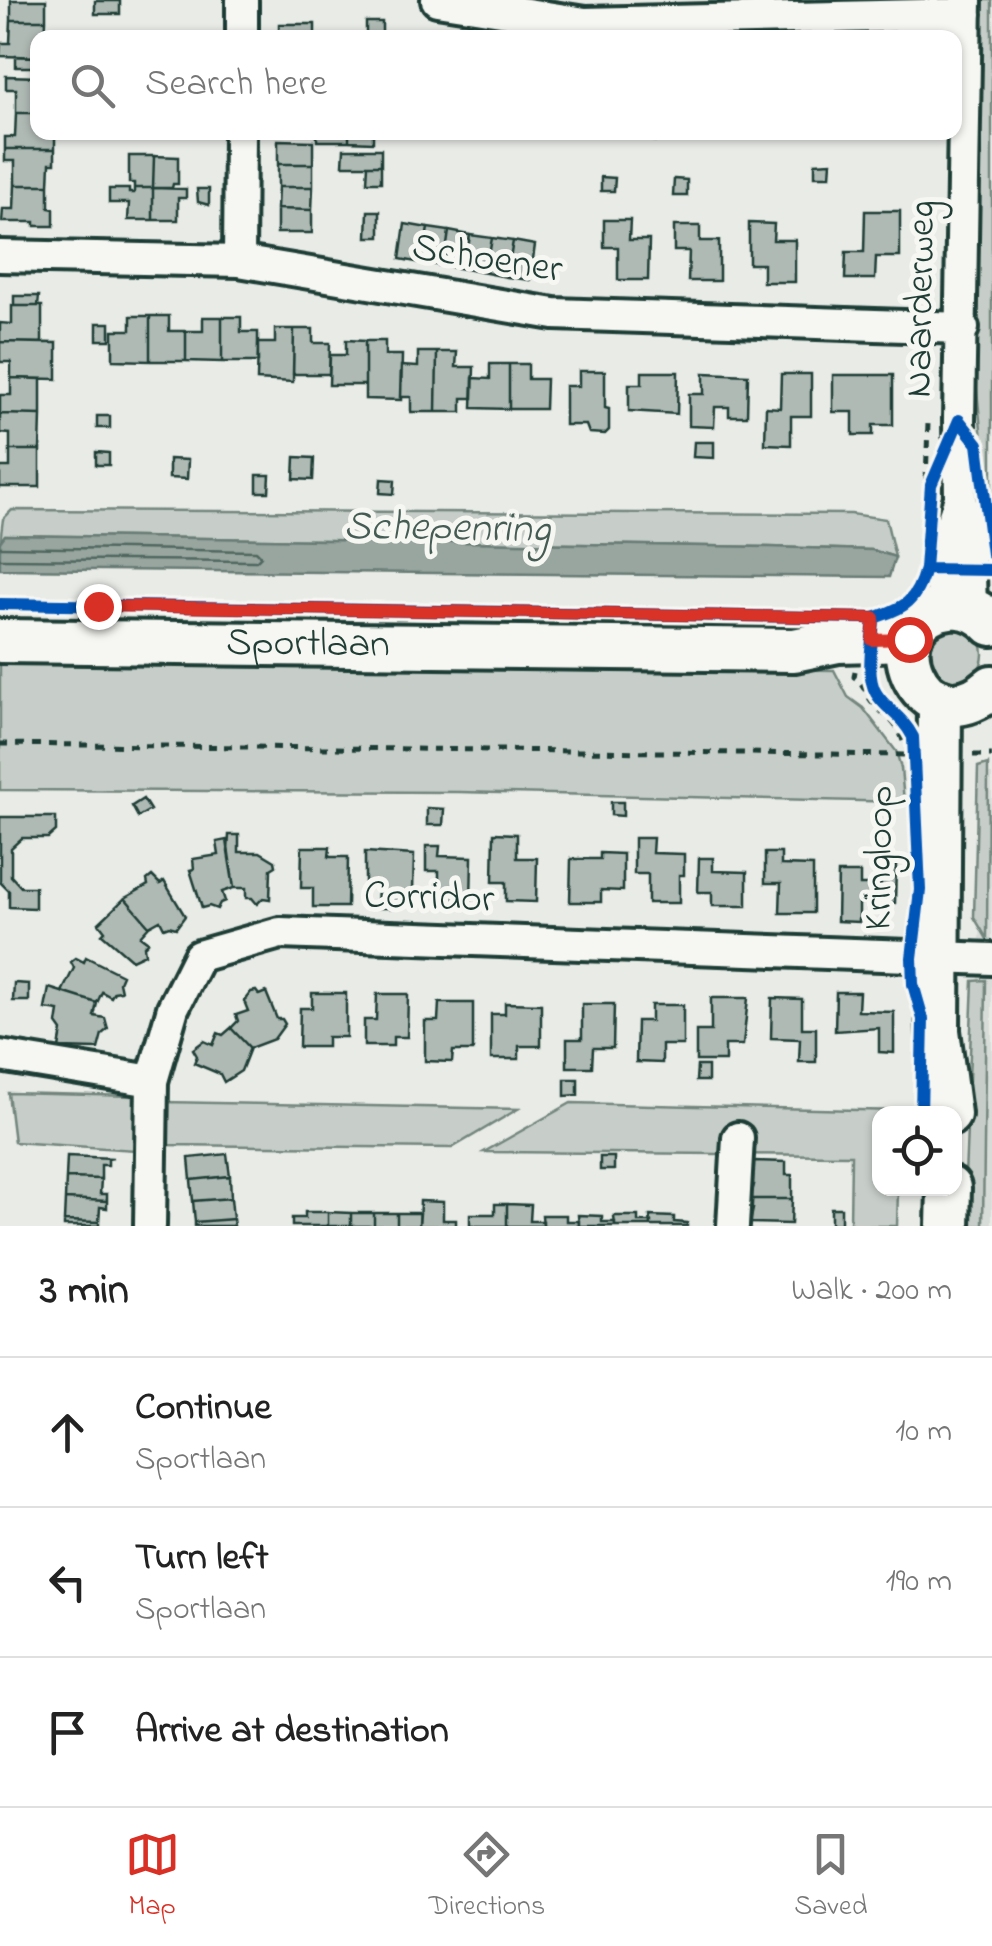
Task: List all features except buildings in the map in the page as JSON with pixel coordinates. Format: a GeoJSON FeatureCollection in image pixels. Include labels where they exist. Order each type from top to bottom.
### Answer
{"type":"FeatureCollection","features":[{"type":"Feature","properties":{"kind":"street"},"geometry":{"type":"LineString","coordinates":[[242,0],[242,30]]}},
{"type":"Feature","properties":{"kind":"street"},"geometry":{"type":"LineString","coordinates":[[437,0],[585,23],[966,7]]}},
{"type":"Feature","properties":{"kind":"street","name":"Naarderweg"},"geometry":{"type":"LineString","coordinates":[[966,7],[959,420],[960,498],[969,538],[968,614]]}},
{"type":"Feature","properties":{"kind":"street"},"geometry":{"type":"LineString","coordinates":[[239,261],[240,140]]}},
{"type":"Feature","properties":{"kind":"street","name":"Schoener"},"geometry":{"type":"LineString","coordinates":[[0,256],[239,261],[554,314],[963,328]]}},
{"type":"Feature","properties":{"kind":"street"},"geometry":{"type":"LineString","coordinates":[[966,697],[915,682],[886,659],[927,615],[968,614]]}},
{"type":"Feature","properties":{"kind":"street","name":"Sportlaan"},"geometry":{"type":"LineString","coordinates":[[0,641],[794,650],[838,641],[886,659]]}},
{"type":"Feature","properties":{"kind":"street","name":"Sportlaan"},"geometry":{"type":"LineString","coordinates":[[794,650],[836,664],[886,659]]}},
{"type":"Feature","properties":{"kind":"street","name":"Kringloop"},"geometry":{"type":"LineString","coordinates":[[949,1106],[938,1031],[965,959],[987,758],[966,697]]}},
{"type":"Feature","properties":{"kind":"street","name":"Kringloop"},"geometry":{"type":"LineString","coordinates":[[965,959],[966,697]]}},
{"type":"Feature","properties":{"kind":"street","name":"Corridor"},"geometry":{"type":"LineString","coordinates":[[150,1226],[152,1081],[174,1008],[199,956],[280,933],[965,959]]}},
{"type":"Feature","properties":{"kind":"street"},"geometry":{"type":"LineString","coordinates":[[0,1056],[152,1081]]}},
{"type":"Feature","properties":{"kind":"street"},"geometry":{"type":"LineString","coordinates":[[734,1226],[738,1138]]}},
{"type":"Feature","properties":{"kind":"street"},"geometry":{"type":"LineString","coordinates":[[948,1226],[949,1196]]}},
{"type":"Feature","properties":{"kind":"path"},"geometry":{"type":"LineString","coordinates":[[926,530],[928,419]]}},
{"type":"Feature","properties":{"kind":"path"},"geometry":{"type":"LineString","coordinates":[[0,744],[909,755]]}},
{"type":"Feature","properties":{"kind":"shaded area"},"geometry":{"type":"Polygon","coordinates":[[[976,0],[992,0],[992,536],[976,381],[972,173],[976,0]]]}},
{"type":"Feature","properties":{"kind":"shaded area"},"geometry":{"type":"Polygon","coordinates":[[[12,510],[851,514],[886,519],[895,557],[872,550],[769,547],[5,535],[0,542],[3,519],[12,510]]]}},
{"type":"Feature","properties":{"kind":"shaded area"},"geometry":{"type":"Polygon","coordinates":[[[956,627],[975,635],[983,654],[975,673],[956,681],[937,673],[929,654],[937,635],[956,627]]]}},
{"type":"Feature","properties":{"kind":"shaded area"},"geometry":{"type":"Polygon","coordinates":[[[0,660],[834,670],[848,697],[863,708],[896,751],[904,802],[459,792],[0,790],[0,660]]]}},
{"type":"Feature","properties":{"kind":"shaded area"},"geometry":{"type":"Polygon","coordinates":[[[988,764],[987,939],[974,917],[978,767],[988,764]]]}},
{"type":"Feature","properties":{"kind":"shaded area"},"geometry":{"type":"Polygon","coordinates":[[[984,774],[992,774],[992,1226],[973,1226],[984,774]]]}},
{"type":"Feature","properties":{"kind":"shaded area"},"geometry":{"type":"Polygon","coordinates":[[[986,980],[983,1226],[963,1226],[973,981],[986,980]]]}},
{"type":"Feature","properties":{"kind":"shaded area"},"geometry":{"type":"Polygon","coordinates":[[[8,1093],[135,1096],[135,1150],[14,1142],[8,1093]]]}},
{"type":"Feature","properties":{"kind":"shaded area"},"geometry":{"type":"Polygon","coordinates":[[[164,1102],[518,1109],[452,1148],[160,1145],[164,1102]]]}},
{"type":"Feature","properties":{"kind":"shaded area"},"geometry":{"type":"Polygon","coordinates":[[[571,1103],[872,1110],[872,1196],[898,1196],[897,1226],[850,1226],[851,1155],[484,1152],[571,1103]]]}},
{"type":"Feature","properties":{"kind":"water"},"geometry":{"type":"Polygon","coordinates":[[[5,535],[769,547],[872,550],[895,557],[889,577],[0,569],[0,542],[5,535]]]}},
{"type":"Feature","properties":{"kind":"cycle path"},"geometry":{"type":"LineString","coordinates":[[925,569],[931,485],[959,420],[978,444],[992,554]]}},
{"type":"Feature","properties":{"kind":"cycle path"},"geometry":{"type":"LineString","coordinates":[[0,604],[874,618],[908,602],[925,569],[992,570]]}},
{"type":"Feature","properties":{"kind":"cycle path"},"geometry":{"type":"LineString","coordinates":[[874,618],[870,667],[873,685],[913,737],[920,890],[912,958],[913,984],[923,1019],[921,1106]]}},
{"type":"Feature","properties":{"kind":"route"},"geometry":{"type":"LineString","coordinates":[[98,606],[874,618],[872,640],[909,639]]}},
{"type":"Feature","properties":{"kind":"water label","name":"Schepenring"},"geometry":{"type":"Point","coordinates":[447,529]}}]}
